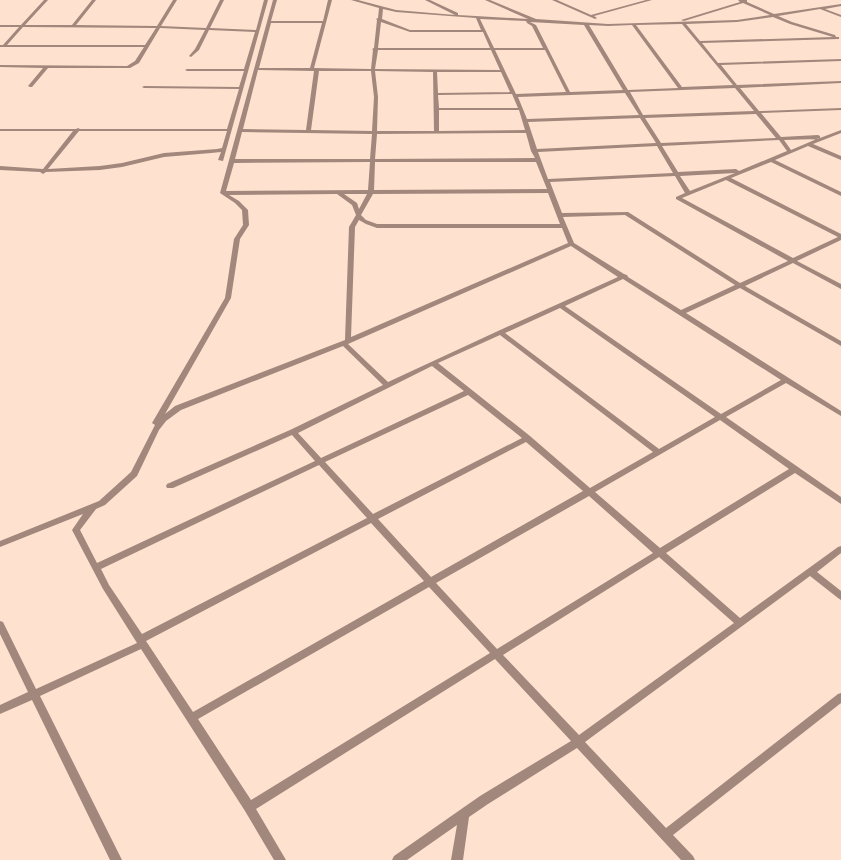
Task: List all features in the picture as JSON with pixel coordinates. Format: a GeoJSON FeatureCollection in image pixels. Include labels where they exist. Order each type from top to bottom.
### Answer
{"type":"FeatureCollection","features":[{"type":"Feature","properties":{"kind":"street"},"geometry":{"type":"LineString","coordinates":[[0,51],[2,46],[24,26],[46,0]]}},
{"type":"Feature","properties":{"kind":"street"},"geometry":{"type":"LineString","coordinates":[[73,27],[94,0]]}},
{"type":"Feature","properties":{"kind":"street"},"geometry":{"type":"LineString","coordinates":[[0,66],[128,67],[137,62],[175,0]]}},
{"type":"Feature","properties":{"kind":"street"},"geometry":{"type":"LineString","coordinates":[[191,56],[197,50],[222,0]]}},
{"type":"Feature","properties":{"kind":"street"},"geometry":{"type":"LineString","coordinates":[[221,160],[266,0]]}},
{"type":"Feature","properties":{"kind":"street"},"geometry":{"type":"LineString","coordinates":[[223,193],[275,0]]}},
{"type":"Feature","properties":{"kind":"street"},"geometry":{"type":"LineString","coordinates":[[308,131],[315,69],[330,0]]}},
{"type":"Feature","properties":{"kind":"street"},"geometry":{"type":"LineString","coordinates":[[353,0],[396,11],[528,22],[608,25],[666,24],[773,16],[818,7],[841,5]]}},
{"type":"Feature","properties":{"kind":"street"},"geometry":{"type":"LineString","coordinates":[[427,0],[462,17]]}},
{"type":"Feature","properties":{"kind":"street"},"geometry":{"type":"LineString","coordinates":[[487,0],[539,22]]}},
{"type":"Feature","properties":{"kind":"street"},"geometry":{"type":"LineString","coordinates":[[554,0],[608,25]]}},
{"type":"Feature","properties":{"kind":"street"},"geometry":{"type":"LineString","coordinates":[[561,3],[568,0]]}},
{"type":"Feature","properties":{"kind":"street"},"geometry":{"type":"LineString","coordinates":[[591,16],[650,0]]}},
{"type":"Feature","properties":{"kind":"street"},"geometry":{"type":"LineString","coordinates":[[666,24],[751,0]]}},
{"type":"Feature","properties":{"kind":"street"},"geometry":{"type":"LineString","coordinates":[[742,1],[773,16],[840,38]]}},
{"type":"Feature","properties":{"kind":"street"},"geometry":{"type":"LineString","coordinates":[[380,7],[372,70],[376,97],[371,192],[352,226],[346,342],[387,385]]}},
{"type":"Feature","properties":{"kind":"street"},"geometry":{"type":"LineString","coordinates":[[818,7],[841,16]]}},
{"type":"Feature","properties":{"kind":"street"},"geometry":{"type":"LineString","coordinates":[[478,18],[521,109],[534,151],[571,244],[625,276],[680,313],[841,414]]}},
{"type":"Feature","properties":{"kind":"street"},"geometry":{"type":"LineString","coordinates":[[378,19],[410,31],[484,32]]}},
{"type":"Feature","properties":{"kind":"street"},"geometry":{"type":"LineString","coordinates":[[269,22],[324,22]]}},
{"type":"Feature","properties":{"kind":"street"},"geometry":{"type":"LineString","coordinates":[[528,22],[534,25],[569,94]]}},
{"type":"Feature","properties":{"kind":"street"},"geometry":{"type":"LineString","coordinates":[[683,23],[701,42],[790,151]]}},
{"type":"Feature","properties":{"kind":"street"},"geometry":{"type":"LineString","coordinates":[[586,24],[688,193]]}},
{"type":"Feature","properties":{"kind":"street"},"geometry":{"type":"LineString","coordinates":[[634,25],[681,89]]}},
{"type":"Feature","properties":{"kind":"street"},"geometry":{"type":"LineString","coordinates":[[0,26],[256,31]]}},
{"type":"Feature","properties":{"kind":"street"},"geometry":{"type":"LineString","coordinates":[[701,42],[840,38]]}},
{"type":"Feature","properties":{"kind":"street"},"geometry":{"type":"LineString","coordinates":[[2,46],[147,46]]}},
{"type":"Feature","properties":{"kind":"street"},"geometry":{"type":"LineString","coordinates":[[374,49],[547,49]]}},
{"type":"Feature","properties":{"kind":"street"},"geometry":{"type":"LineString","coordinates":[[718,64],[841,60]]}},
{"type":"Feature","properties":{"kind":"street"},"geometry":{"type":"LineString","coordinates":[[30,86],[46,66]]}},
{"type":"Feature","properties":{"kind":"street"},"geometry":{"type":"LineString","coordinates":[[257,69],[503,71]]}},
{"type":"Feature","properties":{"kind":"street"},"geometry":{"type":"LineString","coordinates":[[187,70],[246,70]]}},
{"type":"Feature","properties":{"kind":"street"},"geometry":{"type":"LineString","coordinates":[[435,71],[437,132]]}},
{"type":"Feature","properties":{"kind":"street"},"geometry":{"type":"LineString","coordinates":[[437,94],[569,94],[841,82]]}},
{"type":"Feature","properties":{"kind":"street"},"geometry":{"type":"LineString","coordinates":[[144,87],[241,88]]}},
{"type":"Feature","properties":{"kind":"street"},"geometry":{"type":"LineString","coordinates":[[525,121],[841,108]]}},
{"type":"Feature","properties":{"kind":"street"},"geometry":{"type":"LineString","coordinates":[[437,109],[521,109]]}},
{"type":"Feature","properties":{"kind":"street"},"geometry":{"type":"LineString","coordinates":[[44,172],[78,129]]}},
{"type":"Feature","properties":{"kind":"street"},"geometry":{"type":"LineString","coordinates":[[0,130],[229,130]]}},
{"type":"Feature","properties":{"kind":"street"},"geometry":{"type":"LineString","coordinates":[[241,130],[374,132],[528,131]]}},
{"type":"Feature","properties":{"kind":"street"},"geometry":{"type":"LineString","coordinates":[[841,130],[678,198],[841,287]]}},
{"type":"Feature","properties":{"kind":"street"},"geometry":{"type":"LineString","coordinates":[[534,151],[825,137]]}},
{"type":"Feature","properties":{"kind":"street"},"geometry":{"type":"LineString","coordinates":[[807,144],[841,158]]}},
{"type":"Feature","properties":{"kind":"street"},"geometry":{"type":"LineString","coordinates":[[0,168],[44,172],[86,170],[136,163],[170,154],[211,152],[224,149]]}},
{"type":"Feature","properties":{"kind":"street"},"geometry":{"type":"LineString","coordinates":[[231,162],[538,160]]}},
{"type":"Feature","properties":{"kind":"street"},"geometry":{"type":"LineString","coordinates":[[771,160],[841,194]]}},
{"type":"Feature","properties":{"kind":"street"},"geometry":{"type":"LineString","coordinates":[[546,181],[743,171]]}},
{"type":"Feature","properties":{"kind":"street"},"geometry":{"type":"LineString","coordinates":[[726,178],[841,237]]}},
{"type":"Feature","properties":{"kind":"street"},"geometry":{"type":"LineString","coordinates":[[223,193],[550,191]]}},
{"type":"Feature","properties":{"kind":"street"},"geometry":{"type":"LineString","coordinates":[[156,429],[156,420],[228,298],[237,239],[246,225],[245,210],[223,193]]}},
{"type":"Feature","properties":{"kind":"street"},"geometry":{"type":"LineString","coordinates":[[338,193],[350,198],[355,204],[358,218],[365,224],[376,226],[564,226]]}},
{"type":"Feature","properties":{"kind":"street"},"geometry":{"type":"LineString","coordinates":[[559,215],[626,213],[741,286],[841,344]]}},
{"type":"Feature","properties":{"kind":"street"},"geometry":{"type":"LineString","coordinates":[[680,313],[794,261],[841,237]]}},
{"type":"Feature","properties":{"kind":"street"},"geometry":{"type":"LineString","coordinates":[[0,544],[102,503],[134,474],[156,429],[163,419],[178,408],[346,342],[571,244]]}},
{"type":"Feature","properties":{"kind":"street"},"geometry":{"type":"LineString","coordinates":[[170,486],[293,432],[433,363],[625,276]]}},
{"type":"Feature","properties":{"kind":"street"},"geometry":{"type":"LineString","coordinates":[[560,305],[841,501]]}},
{"type":"Feature","properties":{"kind":"street"},"geometry":{"type":"LineString","coordinates":[[500,332],[659,453]]}},
{"type":"Feature","properties":{"kind":"street"},"geometry":{"type":"LineString","coordinates":[[433,363],[526,438],[739,622]]}},
{"type":"Feature","properties":{"kind":"street"},"geometry":{"type":"LineString","coordinates":[[191,718],[786,380]]}},
{"type":"Feature","properties":{"kind":"street"},"geometry":{"type":"LineString","coordinates":[[96,567],[468,392]]}},
{"type":"Feature","properties":{"kind":"street"},"geometry":{"type":"LineString","coordinates":[[293,432],[497,655],[689,860]]}},
{"type":"Feature","properties":{"kind":"street"},"geometry":{"type":"LineString","coordinates":[[0,710],[142,641],[526,438]]}},
{"type":"Feature","properties":{"kind":"street"},"geometry":{"type":"LineString","coordinates":[[249,807],[497,655],[658,552],[795,468]]}},
{"type":"Feature","properties":{"kind":"street"},"geometry":{"type":"LineString","coordinates":[[93,507],[76,530],[106,587],[249,807],[280,860]]}},
{"type":"Feature","properties":{"kind":"street"},"geometry":{"type":"LineString","coordinates":[[398,860],[464,814],[579,741],[841,549]]}},
{"type":"Feature","properties":{"kind":"street"},"geometry":{"type":"LineString","coordinates":[[811,572],[841,596]]}},
{"type":"Feature","properties":{"kind":"street"},"geometry":{"type":"LineString","coordinates":[[0,625],[32,694],[116,860]]}},
{"type":"Feature","properties":{"kind":"street"},"geometry":{"type":"LineString","coordinates":[[665,835],[841,697]]}},
{"type":"Feature","properties":{"kind":"street"},"geometry":{"type":"LineString","coordinates":[[457,860],[464,814]]}}]}
